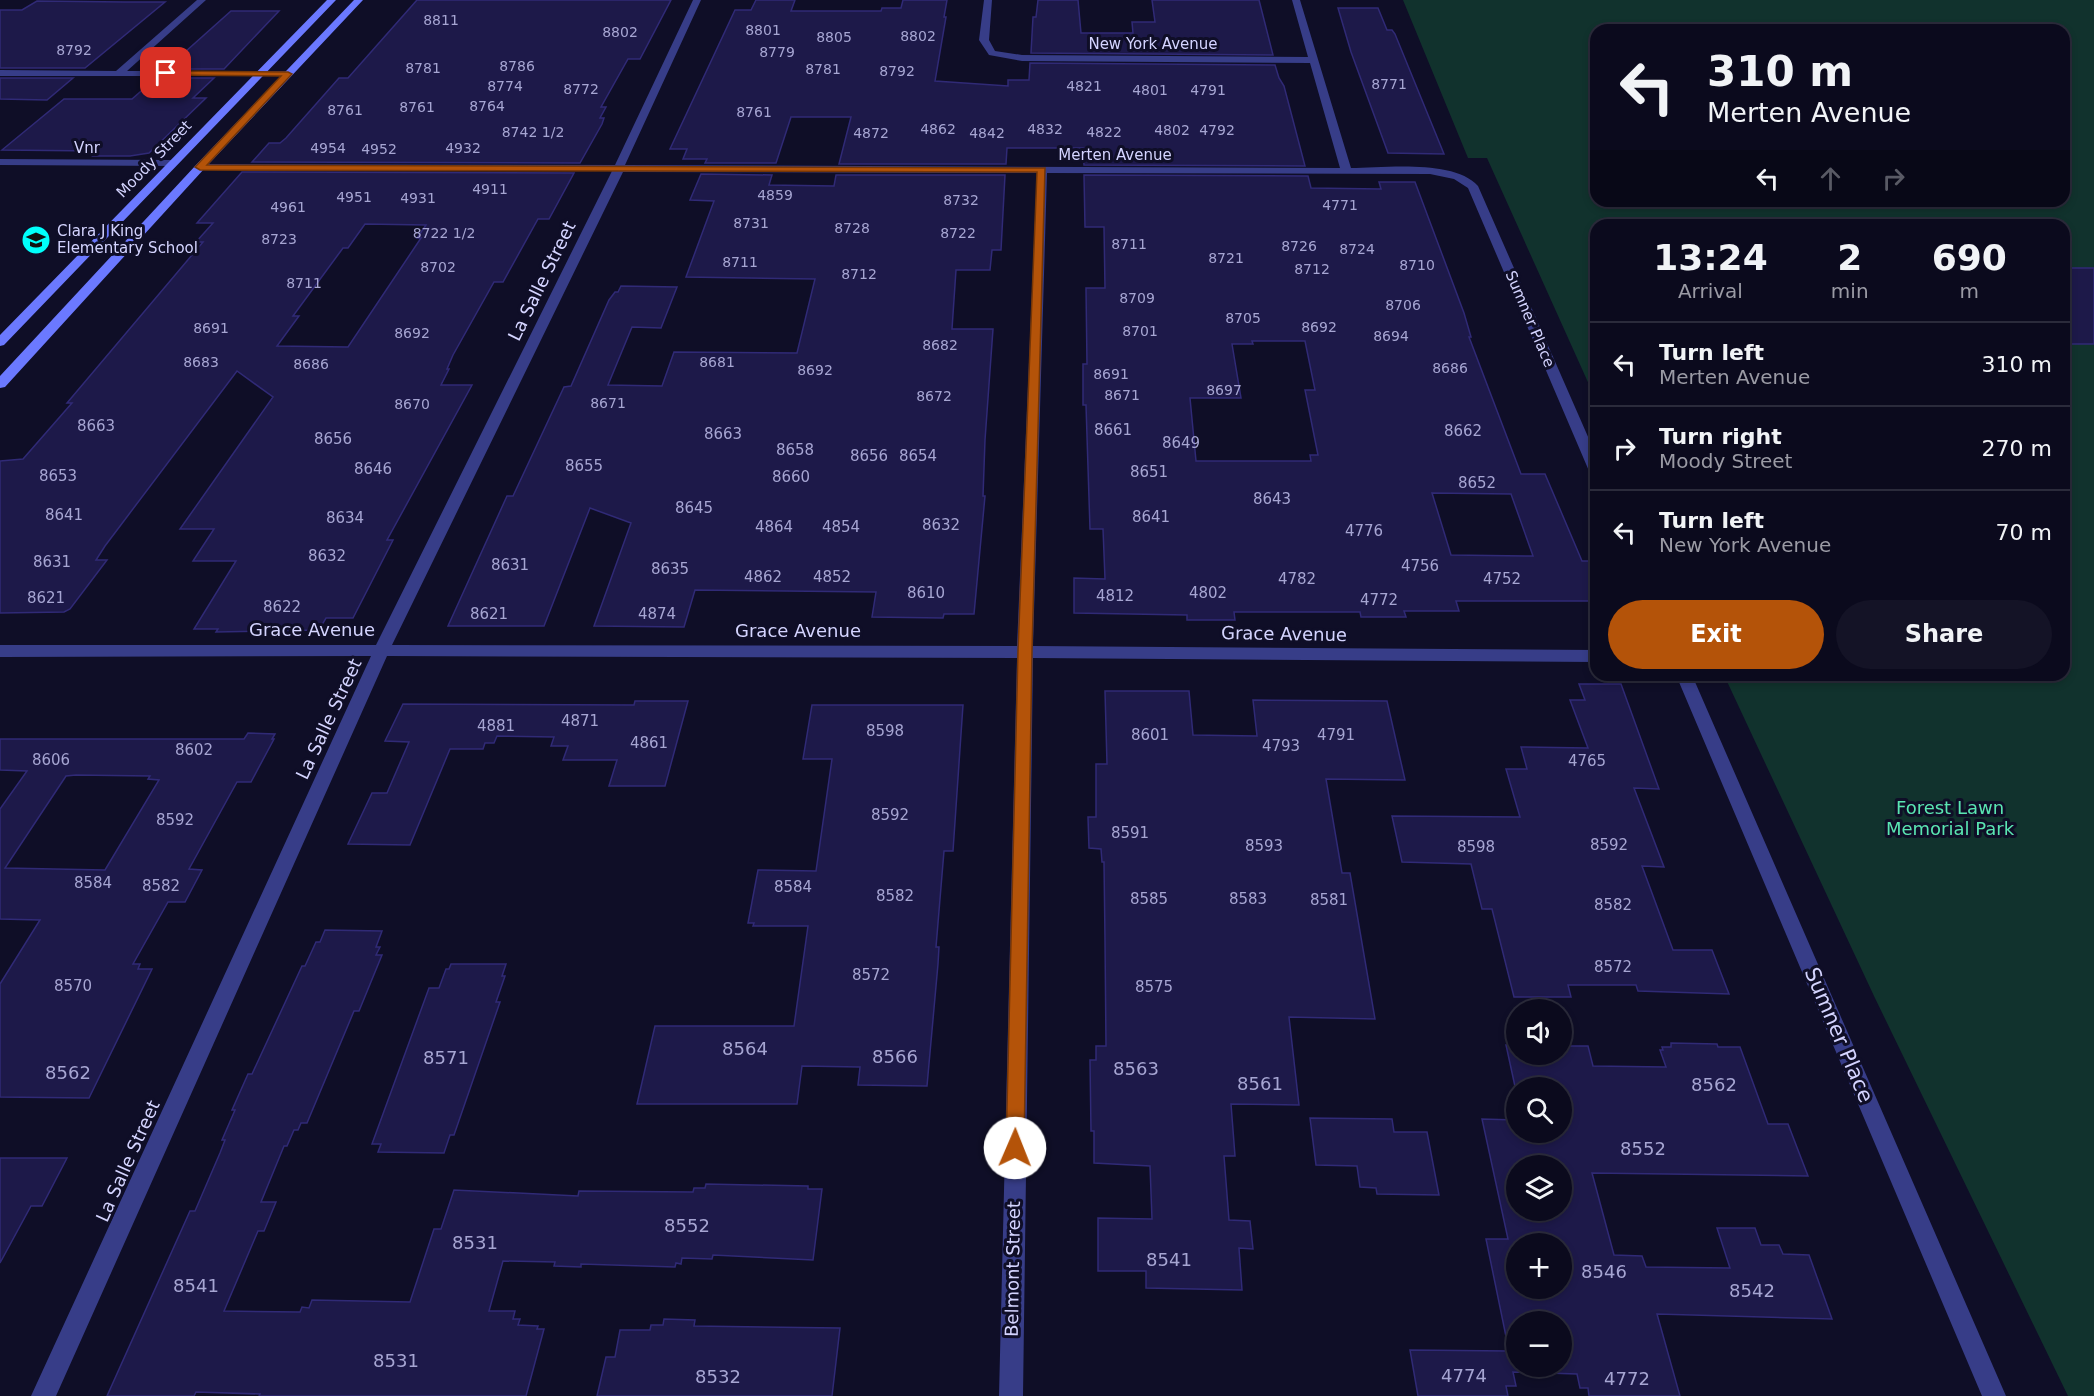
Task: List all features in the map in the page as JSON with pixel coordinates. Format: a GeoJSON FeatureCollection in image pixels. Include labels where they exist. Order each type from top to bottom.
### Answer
{"type":"FeatureCollection","features":[{"type":"Feature","properties":{"kind":"main road","name":"Moody Street"},"geometry":{"type":"LineString","coordinates":[[0,342],[332,0]]}},
{"type":"Feature","properties":{"kind":"main road"},"geometry":{"type":"LineString","coordinates":[[0,384],[358,0]]}},
{"type":"Feature","properties":{"kind":"main road"},"geometry":{"type":"LineString","coordinates":[[173,163],[200,167]]}},
{"type":"Feature","properties":{"kind":"street"},"geometry":{"type":"LineString","coordinates":[[119,73],[202,0]]}},
{"type":"Feature","properties":{"kind":"street","name":"La Salle Street"},"geometry":{"type":"LineString","coordinates":[[43,1396],[382,649],[619,168],[698,0]]}},
{"type":"Feature","properties":{"kind":"street","name":"New York Avenue"},"geometry":{"type":"LineString","coordinates":[[988,0],[984,40],[992,53],[1022,58],[1314,60]]}},
{"type":"Feature","properties":{"kind":"street"},"geometry":{"type":"LineString","coordinates":[[1296,0],[1346,170]]}},
{"type":"Feature","properties":{"kind":"street"},"geometry":{"type":"LineString","coordinates":[[0,73],[288,74]]}},
{"type":"Feature","properties":{"kind":"street","name":"Vnr"},"geometry":{"type":"LineString","coordinates":[[0,162],[173,163]]}},
{"type":"Feature","properties":{"kind":"street","name":"Merten Avenue"},"geometry":{"type":"LineString","coordinates":[[200,167],[1346,170],[1430,171],[1455,175]]}},
{"type":"Feature","properties":{"kind":"street","name":"Belmont Street"},"geometry":{"type":"LineString","coordinates":[[1011,1396],[1025,651],[1042,170]]}},
{"type":"Feature","properties":{"kind":"street","name":"Sumner Place"},"geometry":{"type":"LineString","coordinates":[[1455,175],[1473,186],[1590,457]]}},
{"type":"Feature","properties":{"kind":"street","name":"Grace Avenue"},"geometry":{"type":"LineString","coordinates":[[0,651],[382,649],[1025,651],[1590,656]]}},
{"type":"Feature","properties":{"kind":"street","name":"Sumner Place"},"geometry":{"type":"LineString","coordinates":[[1687,681],[1994,1396]]}},
{"type":"Feature","properties":{"kind":"green space","name":"Forest Lawn Memorial Park"},"geometry":{"type":"Polygon","coordinates":[[[1403,0],[2094,0],[2094,1396],[2068,1396],[1874,996],[1727,681],[2070,681],[2070,219],[1590,219],[1590,387],[1487,158],[1468,158],[1403,0]]]}},
{"type":"Feature","properties":{"kind":"building"},"geometry":{"type":"Polygon","coordinates":[[[417,0],[671,0],[640,59],[628,59],[601,107],[606,107],[600,118],[604,118],[602,124],[580,163],[252,162],[269,143],[280,143],[286,138],[339,78],[348,78],[417,0]]]}},
{"type":"Feature","properties":{"kind":"building"},"geometry":{"type":"Polygon","coordinates":[[[756,0],[795,0],[791,11],[881,11],[882,8],[901,8],[903,0],[947,0],[935,81],[1008,86],[1008,80],[1029,80],[1030,63],[1275,65],[1284,86],[1305,166],[1084,165],[1083,148],[1007,148],[1006,164],[839,164],[851,117],[791,117],[776,163],[705,163],[707,159],[683,159],[687,149],[670,149],[735,10],[751,10],[756,0]]]}},
{"type":"Feature","properties":{"kind":"building"},"geometry":{"type":"Polygon","coordinates":[[[1038,0],[1078,0],[1081,33],[1133,33],[1132,22],[1155,22],[1152,0],[1259,0],[1273,55],[1031,53],[1033,17],[1036,17],[1038,0]]]}},
{"type":"Feature","properties":{"kind":"building"},"geometry":{"type":"Polygon","coordinates":[[[37,1],[165,2],[85,68],[0,68],[0,10],[22,10],[37,1]]]}},
{"type":"Feature","properties":{"kind":"building"},"geometry":{"type":"Polygon","coordinates":[[[1338,8],[1378,8],[1387,30],[1392,30],[1395,34],[1444,154],[1388,153],[1351,52],[1338,8]]]}},
{"type":"Feature","properties":{"kind":"building"},"geometry":{"type":"Polygon","coordinates":[[[231,11],[279,11],[224,69],[166,69],[231,11]]]}},
{"type":"Feature","properties":{"kind":"building"},"geometry":{"type":"Polygon","coordinates":[[[0,78],[73,78],[47,100],[0,99],[0,78]]]}},
{"type":"Feature","properties":{"kind":"building"},"geometry":{"type":"Polygon","coordinates":[[[156,78],[214,78],[193,98],[206,98],[149,153],[130,156],[93,156],[98,151],[2,150],[64,99],[132,99],[156,78]]]}},
{"type":"Feature","properties":{"kind":"building"},"geometry":{"type":"Polygon","coordinates":[[[242,172],[574,173],[549,219],[538,219],[503,282],[494,282],[453,355],[441,385],[472,385],[387,540],[393,540],[353,618],[326,618],[319,630],[216,632],[218,629],[194,629],[236,561],[193,561],[214,529],[180,529],[273,397],[237,371],[105,546],[96,560],[107,560],[70,609],[64,612],[0,613],[0,461],[23,459],[72,403],[67,403],[203,242],[196,242],[213,223],[197,223],[242,172]],[[365,224],[348,248],[343,248],[293,316],[299,316],[277,346],[348,347],[421,238],[417,238],[426,225],[365,224]]]}},
{"type":"Feature","properties":{"kind":"building"},"geometry":{"type":"Polygon","coordinates":[[[701,174],[772,175],[769,185],[834,186],[836,175],[1005,175],[1001,250],[992,250],[990,270],[956,270],[952,329],[993,329],[985,440],[983,496],[985,496],[974,614],[944,614],[943,618],[872,617],[876,592],[695,590],[684,627],[594,626],[631,523],[590,508],[544,626],[448,626],[507,496],[513,496],[564,387],[571,386],[609,300],[621,286],[677,287],[661,328],[632,327],[608,385],[662,386],[674,352],[797,353],[815,279],[686,277],[714,201],[690,200],[701,174]]]}},
{"type":"Feature","properties":{"kind":"building"},"geometry":{"type":"Polygon","coordinates":[[[1084,175],[1308,176],[1311,188],[1381,189],[1379,182],[1415,182],[1464,313],[1471,337],[1469,337],[1521,474],[1545,474],[1582,561],[1590,561],[1590,601],[1456,601],[1459,611],[1404,611],[1406,617],[1361,617],[1360,612],[1234,612],[1235,620],[1187,620],[1187,615],[1074,613],[1074,578],[1105,579],[1103,529],[1090,529],[1086,405],[1083,405],[1083,364],[1087,364],[1086,288],[1105,288],[1104,227],[1085,227],[1084,175]],[[1252,341],[1253,344],[1232,344],[1241,398],[1190,398],[1196,461],[1311,461],[1310,455],[1318,455],[1305,390],[1315,390],[1305,341],[1252,341]],[[1432,493],[1451,555],[1533,556],[1511,494],[1432,493]]]}},
{"type":"Feature","properties":{"kind":"building"},"geometry":{"type":"Polygon","coordinates":[[[2070,268],[2094,268],[2094,344],[2070,344],[2070,268]]]}},
{"type":"Feature","properties":{"kind":"building"},"geometry":{"type":"Polygon","coordinates":[[[1579,684],[1621,684],[1659,789],[1634,788],[1664,867],[1642,866],[1673,950],[1712,950],[1729,994],[1638,991],[1636,985],[1568,985],[1571,997],[1514,997],[1492,909],[1482,909],[1471,864],[1402,862],[1392,816],[1520,817],[1506,769],[1527,769],[1521,747],[1588,748],[1570,700],[1585,700],[1579,684]]]}},
{"type":"Feature","properties":{"kind":"building"},"geometry":{"type":"Polygon","coordinates":[[[1105,691],[1189,691],[1193,735],[1257,736],[1253,700],[1387,701],[1405,780],[1326,779],[1342,873],[1350,873],[1375,1019],[1289,1017],[1299,1105],[1231,1104],[1235,1156],[1224,1156],[1229,1220],[1250,1221],[1253,1249],[1239,1248],[1242,1290],[1146,1288],[1146,1271],[1098,1271],[1098,1218],[1152,1219],[1150,1166],[1094,1163],[1094,1131],[1091,1131],[1090,1060],[1096,1060],[1096,1046],[1106,1046],[1105,940],[1104,862],[1102,862],[1101,849],[1089,848],[1088,817],[1096,817],[1096,764],[1107,764],[1105,691]]]}},
{"type":"Feature","properties":{"kind":"building"},"geometry":{"type":"Polygon","coordinates":[[[635,701],[688,701],[665,786],[609,786],[617,760],[563,760],[568,746],[551,746],[554,737],[497,736],[494,743],[485,743],[483,749],[450,749],[410,845],[348,844],[372,793],[387,793],[409,742],[385,741],[403,704],[634,705],[635,701]]]}},
{"type":"Feature","properties":{"kind":"building"},"geometry":{"type":"Polygon","coordinates":[[[812,705],[963,705],[953,851],[944,851],[936,947],[939,947],[938,964],[927,1086],[858,1085],[860,1067],[802,1066],[797,1104],[637,1104],[655,1026],[794,1026],[808,926],[753,926],[754,923],[748,923],[758,870],[816,871],[832,759],[803,759],[812,705]]]}},
{"type":"Feature","properties":{"kind":"building"},"geometry":{"type":"Polygon","coordinates":[[[248,733],[275,734],[251,782],[237,782],[189,869],[202,870],[185,902],[168,902],[133,964],[140,964],[138,969],[152,969],[89,1098],[0,1097],[0,984],[40,920],[0,919],[0,809],[27,771],[0,770],[0,739],[244,739],[248,733]],[[66,776],[5,868],[105,870],[159,780],[148,779],[150,776],[66,776]]]}},
{"type":"Feature","properties":{"kind":"building"},"geometry":{"type":"Polygon","coordinates":[[[325,930],[382,931],[376,947],[380,947],[376,955],[382,955],[359,1011],[354,1011],[307,1123],[301,1123],[298,1130],[294,1130],[287,1146],[284,1146],[261,1202],[276,1202],[264,1231],[258,1231],[224,1311],[300,1312],[302,1307],[309,1308],[312,1300],[410,1302],[434,1229],[441,1229],[454,1190],[578,1196],[579,1191],[693,1192],[694,1188],[705,1188],[706,1184],[808,1186],[808,1189],[822,1189],[813,1260],[713,1255],[712,1259],[682,1258],[681,1264],[676,1263],[675,1267],[581,1264],[581,1267],[554,1266],[555,1262],[503,1261],[489,1311],[515,1311],[513,1319],[520,1319],[518,1325],[538,1326],[537,1329],[544,1329],[526,1396],[259,1396],[260,1394],[196,1392],[194,1396],[107,1396],[190,1211],[195,1211],[220,1153],[225,1140],[222,1140],[235,1110],[232,1110],[248,1074],[252,1074],[302,966],[305,966],[316,942],[320,942],[325,930]]]}},
{"type":"Feature","properties":{"kind":"building"},"geometry":{"type":"Polygon","coordinates":[[[451,964],[506,964],[502,976],[505,976],[496,1002],[500,1002],[454,1135],[450,1135],[444,1153],[378,1152],[381,1144],[372,1144],[429,988],[439,988],[446,969],[449,969],[451,964]]]}},
{"type":"Feature","properties":{"kind":"building"},"geometry":{"type":"Polygon","coordinates":[[[1671,1043],[1740,1047],[1768,1124],[1788,1124],[1808,1176],[1592,1173],[1614,1255],[1642,1256],[1646,1267],[1730,1268],[1717,1228],[1755,1228],[1761,1245],[1779,1245],[1783,1254],[1809,1255],[1832,1319],[1657,1314],[1680,1396],[1589,1396],[1588,1388],[1580,1388],[1577,1374],[1572,1374],[1572,1311],[1506,1311],[1506,1336],[1486,1239],[1506,1239],[1506,1299],[1572,1299],[1572,1233],[1507,1233],[1482,1119],[1506,1120],[1506,1143],[1572,1143],[1572,1077],[1513,1077],[1510,1065],[1572,1065],[1572,1046],[1588,1046],[1593,1066],[1666,1067],[1660,1050],[1663,1050],[1662,1047],[1671,1047],[1671,1043]]]}},
{"type":"Feature","properties":{"kind":"building"},"geometry":{"type":"Polygon","coordinates":[[[1310,1118],[1392,1119],[1394,1132],[1427,1132],[1439,1195],[1377,1194],[1376,1188],[1360,1187],[1357,1166],[1316,1165],[1310,1118]]]}},
{"type":"Feature","properties":{"kind":"building"},"geometry":{"type":"Polygon","coordinates":[[[0,1158],[67,1158],[42,1206],[31,1206],[0,1263],[0,1158]]]}},
{"type":"Feature","properties":{"kind":"building"},"geometry":{"type":"Polygon","coordinates":[[[664,1319],[695,1320],[694,1326],[840,1328],[832,1396],[597,1396],[606,1357],[615,1357],[620,1330],[650,1330],[651,1325],[663,1325],[664,1319]]]}},
{"type":"Feature","properties":{"kind":"building"},"geometry":{"type":"Polygon","coordinates":[[[1410,1350],[1506,1351],[1506,1377],[1514,1377],[1516,1386],[1506,1386],[1508,1396],[1418,1396],[1410,1350]]]}},
{"type":"Feature","properties":{"kind":"place","name":"Clara J King Elementary School"},"geometry":{"type":"Point","coordinates":[36,240]}},
{"type":"Feature","properties":{"kind":"route"},"geometry":{"type":"LineString","coordinates":[[166,73],[288,74],[200,167],[1042,170],[1025,651],[1015,1148]]}}]}
